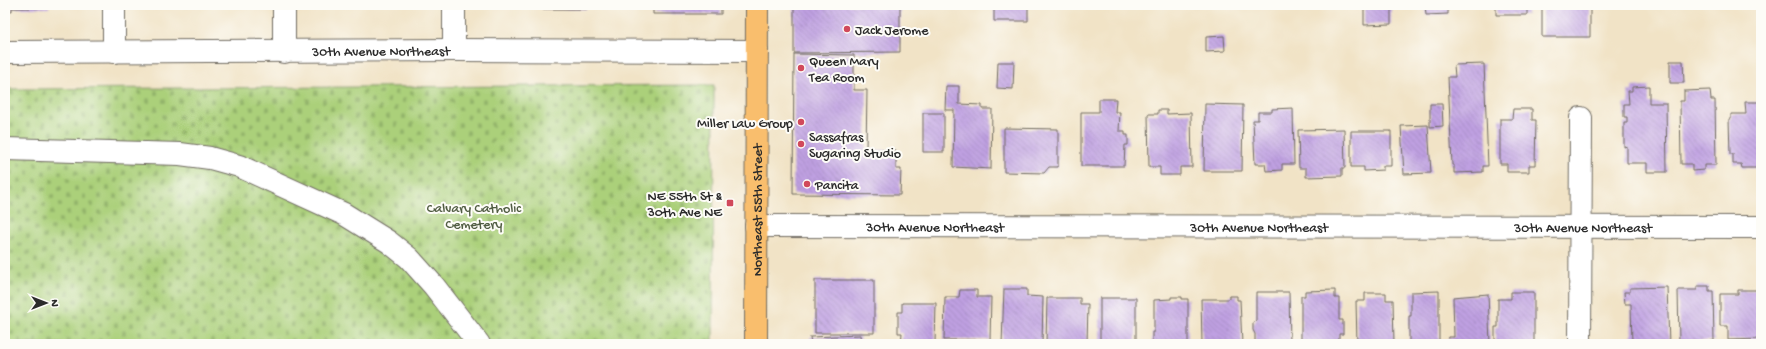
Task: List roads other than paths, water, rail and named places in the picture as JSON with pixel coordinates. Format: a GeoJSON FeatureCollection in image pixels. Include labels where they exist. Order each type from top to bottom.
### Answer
{"type":"FeatureCollection","features":[{"type":"Feature","properties":{"kind":"main road","name":"Northeast 55th Street"},"geometry":{"type":"LineString","coordinates":[[756,344],[757,5]]}},
{"type":"Feature","properties":{"kind":"street"},"geometry":{"type":"LineString","coordinates":[[114,5],[114,52]]}},
{"type":"Feature","properties":{"kind":"street"},"geometry":{"type":"LineString","coordinates":[[284,5],[284,52]]}},
{"type":"Feature","properties":{"kind":"street"},"geometry":{"type":"LineString","coordinates":[[454,5],[454,50]]}},
{"type":"Feature","properties":{"kind":"street","name":"30th Avenue Northeast"},"geometry":{"type":"LineString","coordinates":[[5,52],[284,52],[454,50],[757,51]]}},
{"type":"Feature","properties":{"kind":"street"},"geometry":{"type":"LineString","coordinates":[[1580,344],[1581,118]]}},
{"type":"Feature","properties":{"kind":"street"},"geometry":{"type":"LineString","coordinates":[[5,149],[180,154],[210,158],[246,169],[344,214],[389,242],[409,258],[434,286],[479,344]]}},
{"type":"Feature","properties":{"kind":"street","name":"30th Avenue Northeast"},"geometry":{"type":"LineString","coordinates":[[756,226],[1761,227]]}},
{"type":"Feature","properties":{"kind":"place","name":"Jack Jerome"},"geometry":{"type":"Point","coordinates":[847,29]}},
{"type":"Feature","properties":{"kind":"place","name":"Queen Mary Tea Room"},"geometry":{"type":"Point","coordinates":[801,68]}},
{"type":"Feature","properties":{"kind":"place","name":"Miller Law Group"},"geometry":{"type":"Point","coordinates":[801,122]}},
{"type":"Feature","properties":{"kind":"place","name":"Sassafras Sugaring Studio"},"geometry":{"type":"Point","coordinates":[801,144]}},
{"type":"Feature","properties":{"kind":"place","name":"Pancita"},"geometry":{"type":"Point","coordinates":[807,184]}},
{"type":"Feature","properties":{"kind":"place","name":"NE 55th St & 30th Ave NE"},"geometry":{"type":"Point","coordinates":[730,203]}},
{"type":"Feature","properties":{"kind":"park label","name":"Calvary Catholic Cemetery"},"geometry":{"type":"Point","coordinates":[474,216]}}]}
